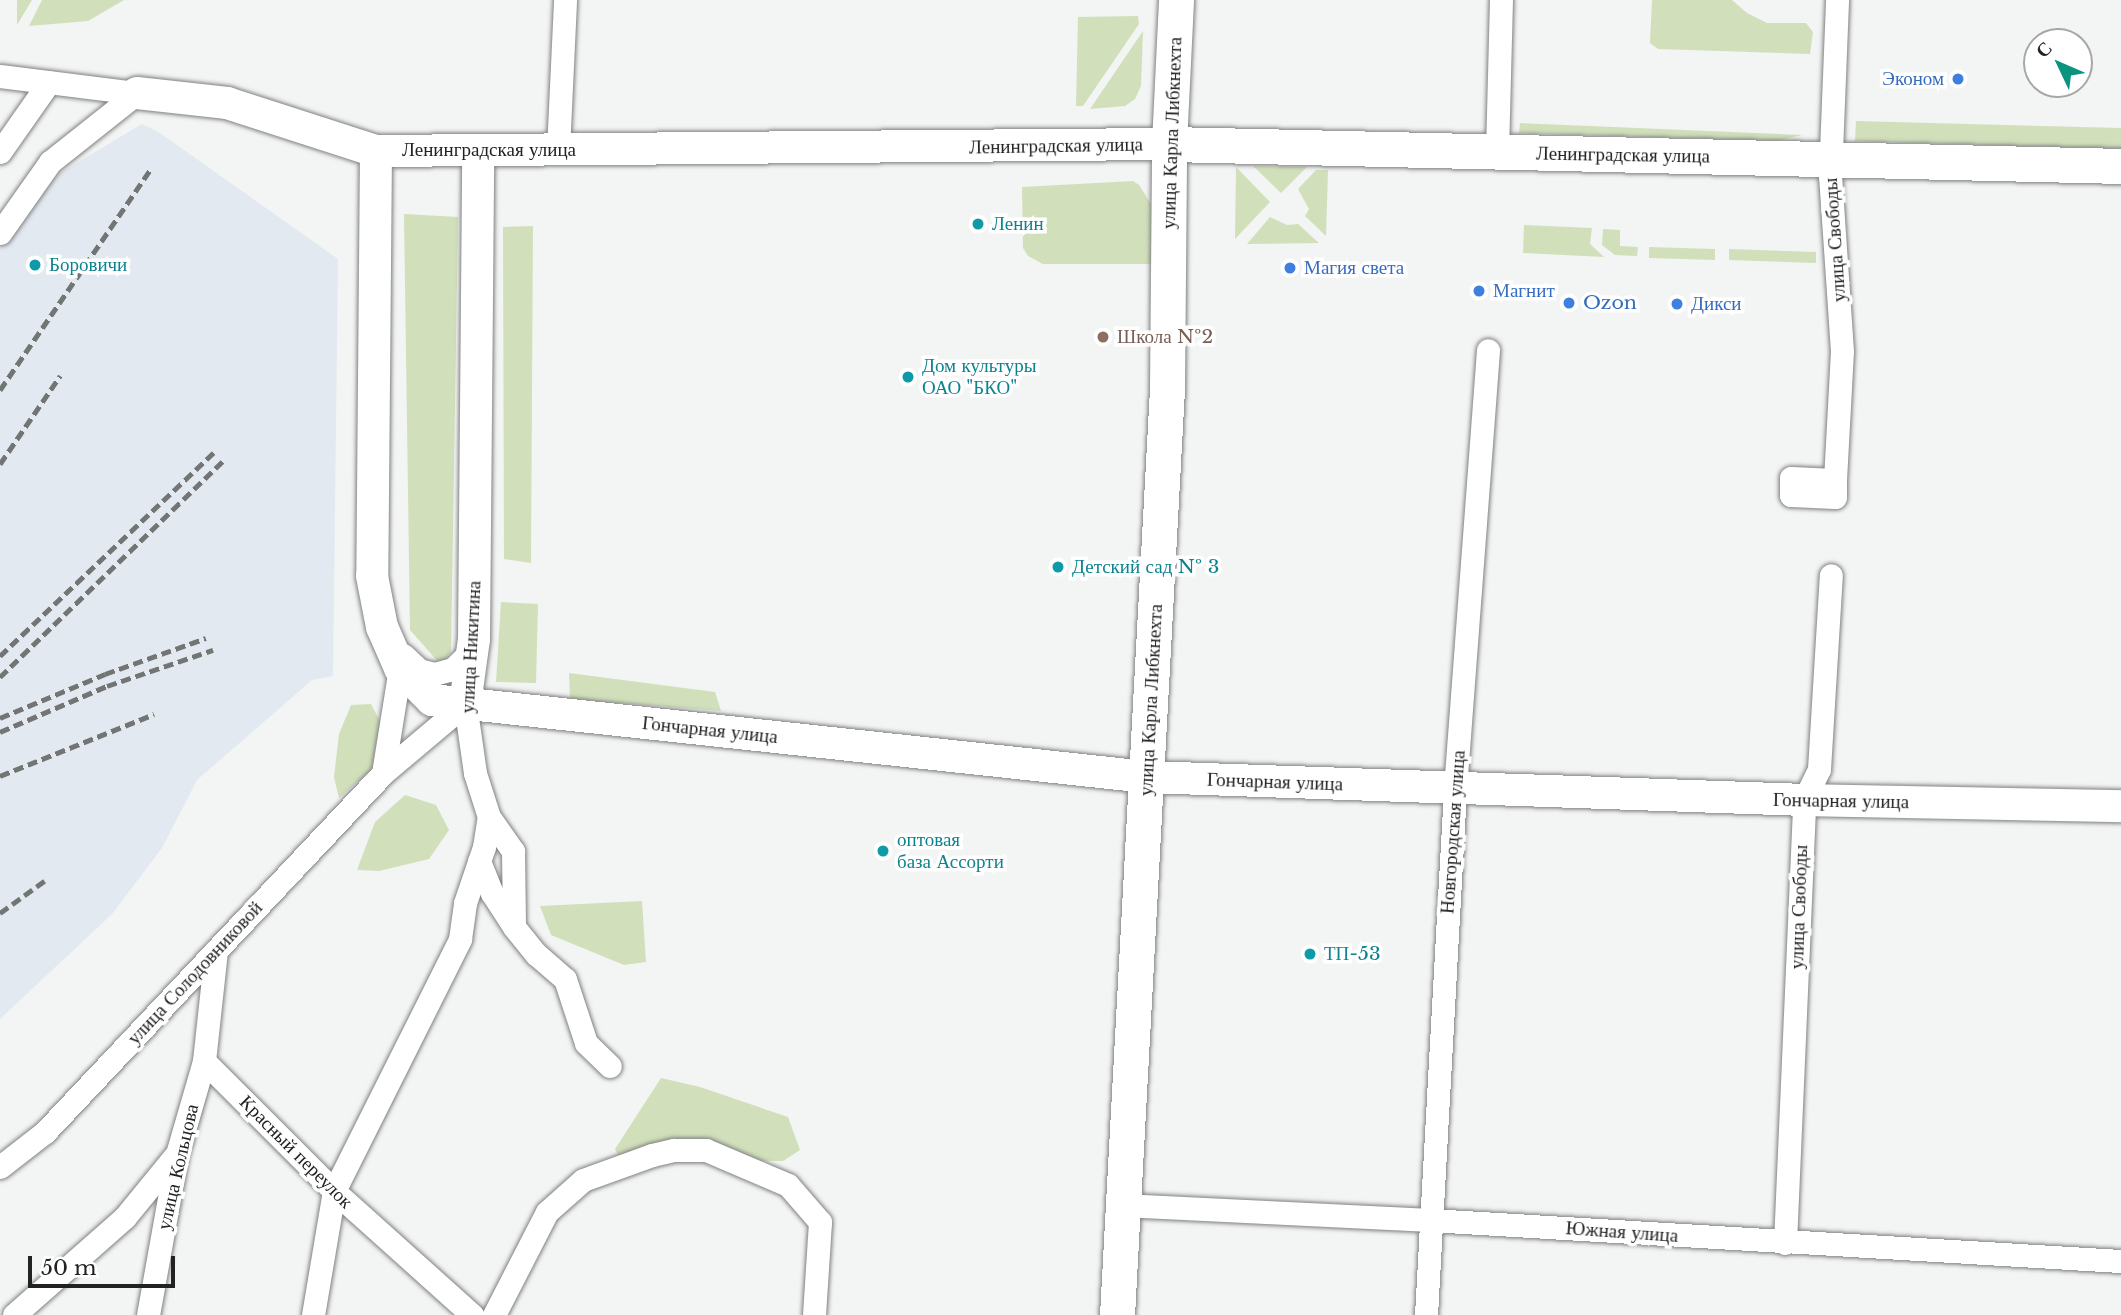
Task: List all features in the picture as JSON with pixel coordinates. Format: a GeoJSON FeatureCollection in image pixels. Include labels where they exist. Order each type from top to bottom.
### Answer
{"type":"FeatureCollection","features":[{"type":"Feature","properties":{"kind":"main road","name":"улица Карла Либкнехта"},"geometry":{"type":"LineString","coordinates":[[1117,1315],[1167,388],[1169,144],[1176,0]]}},
{"type":"Feature","properties":{"kind":"main road","name":"Ленинградская улица"},"geometry":{"type":"LineString","coordinates":[[1169,144],[2121,166]]}},
{"type":"Feature","properties":{"kind":"street"},"geometry":{"type":"LineString","coordinates":[[558,150],[565,0]]}},
{"type":"Feature","properties":{"kind":"street"},"geometry":{"type":"LineString","coordinates":[[1497,152],[1501,0]]}},
{"type":"Feature","properties":{"kind":"street","name":"улица Свободы"},"geometry":{"type":"LineString","coordinates":[[1835,480],[1842,351],[1830,160],[1837,0]]}},
{"type":"Feature","properties":{"kind":"street","name":"Ленинградская улица"},"geometry":{"type":"LineString","coordinates":[[0,76],[227,103],[376,151],[1169,144]]}},
{"type":"Feature","properties":{"kind":"street"},"geometry":{"type":"LineString","coordinates":[[0,152],[49,82]]}},
{"type":"Feature","properties":{"kind":"street"},"geometry":{"type":"LineString","coordinates":[[0,233],[50,162],[137,93]]}},
{"type":"Feature","properties":{"kind":"street","name":"улица Никитина"},"geometry":{"type":"LineString","coordinates":[[376,151],[372,576],[382,627],[400,668],[432,700]]}},
{"type":"Feature","properties":{"kind":"street","name":"улица Никитина"},"geometry":{"type":"LineString","coordinates":[[478,151],[474,639],[466,704],[475,773],[489,817]]}},
{"type":"Feature","properties":{"kind":"street","name":"Новгородская улица"},"geometry":{"type":"LineString","coordinates":[[1426,1315],[1455,789],[1488,350]]}},
{"type":"Feature","properties":{"kind":"street","name":"улица Свободы"},"geometry":{"type":"LineString","coordinates":[[1785,1243],[1804,800],[1819,769],[1831,575]]}},
{"type":"Feature","properties":{"kind":"street"},"geometry":{"type":"LineString","coordinates":[[382,627],[404,657],[419,670],[435,674],[453,669],[466,656],[474,639]]}},
{"type":"Feature","properties":{"kind":"street"},"geometry":{"type":"LineString","coordinates":[[383,773],[400,668]]}},
{"type":"Feature","properties":{"kind":"street","name":"Гончарная улица"},"geometry":{"type":"LineString","coordinates":[[432,700],[1147,777],[1804,800],[2121,806]]}},
{"type":"Feature","properties":{"kind":"street","name":"улица Солодовниковой"},"geometry":{"type":"LineString","coordinates":[[0,1167],[46,1132],[383,773],[466,704]]}},
{"type":"Feature","properties":{"kind":"street"},"geometry":{"type":"LineString","coordinates":[[313,1315],[334,1191],[460,939],[465,903],[479,861],[489,817]]}},
{"type":"Feature","properties":{"kind":"street"},"geometry":{"type":"LineString","coordinates":[[489,817],[513,851],[514,927]]}},
{"type":"Feature","properties":{"kind":"street"},"geometry":{"type":"LineString","coordinates":[[479,861],[492,893],[514,927],[536,954],[565,979],[586,1043],[610,1066]]}},
{"type":"Feature","properties":{"kind":"street"},"geometry":{"type":"LineString","coordinates":[[204,1061],[216,951]]}},
{"type":"Feature","properties":{"kind":"street","name":"Красный переулок"},"geometry":{"type":"LineString","coordinates":[[204,1061],[334,1191],[472,1315]]}},
{"type":"Feature","properties":{"kind":"street","name":"улица Кольцова"},"geometry":{"type":"LineString","coordinates":[[148,1315],[177,1154],[204,1061]]}},
{"type":"Feature","properties":{"kind":"street"},"geometry":{"type":"LineString","coordinates":[[494,1315],[547,1212],[583,1180],[621,1165],[674,1150],[706,1150],[788,1185],[820,1222],[814,1315]]}},
{"type":"Feature","properties":{"kind":"street"},"geometry":{"type":"LineString","coordinates":[[15,1315],[125,1217],[177,1154]]}},
{"type":"Feature","properties":{"kind":"street","name":"Южная улица"},"geometry":{"type":"LineString","coordinates":[[1123,1205],[1430,1220],[2121,1261]]}},
{"type":"Feature","properties":{"kind":"shaded area"},"geometry":{"type":"Polygon","coordinates":[[[142,124],[160,133],[338,259],[333,676],[312,680],[197,780],[162,848],[112,914],[0,1019],[0,249],[43,183],[142,124]]]}},
{"type":"Feature","properties":{"kind":"green space"},"geometry":{"type":"Polygon","coordinates":[[[17,0],[32,0],[17,25],[17,0]]]}},
{"type":"Feature","properties":{"kind":"green space"},"geometry":{"type":"Polygon","coordinates":[[[42,0],[124,0],[88,21],[29,26],[42,0]]]}},
{"type":"Feature","properties":{"kind":"green space"},"geometry":{"type":"Polygon","coordinates":[[[1652,0],[1732,0],[1747,13],[1767,23],[1806,23],[1813,32],[1810,54],[1658,49],[1650,43],[1652,0]]]}},
{"type":"Feature","properties":{"kind":"green space"},"geometry":{"type":"Polygon","coordinates":[[[1138,16],[1139,24],[1083,106],[1076,106],[1078,17],[1138,16]]]}},
{"type":"Feature","properties":{"kind":"green space"},"geometry":{"type":"Polygon","coordinates":[[[1143,31],[1141,86],[1135,99],[1125,106],[1090,109],[1143,31]]]}},
{"type":"Feature","properties":{"kind":"green space"},"geometry":{"type":"Polygon","coordinates":[[[1856,121],[2121,128],[2121,149],[1855,141],[1856,121]]]}},
{"type":"Feature","properties":{"kind":"green space"},"geometry":{"type":"Polygon","coordinates":[[[1520,123],[1802,135],[1777,141],[1519,133],[1520,123]]]}},
{"type":"Feature","properties":{"kind":"green space"},"geometry":{"type":"Polygon","coordinates":[[[1253,166],[1307,167],[1281,193],[1253,166]]]}},
{"type":"Feature","properties":{"kind":"green space"},"geometry":{"type":"Polygon","coordinates":[[[1236,167],[1270,202],[1235,239],[1236,167]]]}},
{"type":"Feature","properties":{"kind":"green space"},"geometry":{"type":"Polygon","coordinates":[[[1316,170],[1328,170],[1326,236],[1305,216],[1309,209],[1298,189],[1316,170]]]}},
{"type":"Feature","properties":{"kind":"green space"},"geometry":{"type":"Polygon","coordinates":[[[1133,181],[1139,185],[1153,207],[1151,264],[1043,264],[1028,256],[1023,248],[1022,187],[1133,181]]]}},
{"type":"Feature","properties":{"kind":"green space"},"geometry":{"type":"Polygon","coordinates":[[[404,214],[458,217],[451,652],[440,664],[410,630],[404,214]]]}},
{"type":"Feature","properties":{"kind":"green space"},"geometry":{"type":"Polygon","coordinates":[[[1270,217],[1287,225],[1298,224],[1319,243],[1247,244],[1270,217]]]}},
{"type":"Feature","properties":{"kind":"green space"},"geometry":{"type":"Polygon","coordinates":[[[1524,225],[1592,228],[1590,244],[1604,257],[1523,253],[1524,225]]]}},
{"type":"Feature","properties":{"kind":"green space"},"geometry":{"type":"Polygon","coordinates":[[[533,226],[531,563],[504,559],[503,227],[533,226]]]}},
{"type":"Feature","properties":{"kind":"green space"},"geometry":{"type":"Polygon","coordinates":[[[1603,229],[1620,230],[1620,246],[1638,247],[1637,256],[1615,255],[1602,245],[1603,229]]]}},
{"type":"Feature","properties":{"kind":"green space"},"geometry":{"type":"Polygon","coordinates":[[[1649,247],[1715,249],[1715,260],[1649,258],[1649,247]]]}},
{"type":"Feature","properties":{"kind":"green space"},"geometry":{"type":"Polygon","coordinates":[[[1729,249],[1816,252],[1816,263],[1729,260],[1729,249]]]}},
{"type":"Feature","properties":{"kind":"green space"},"geometry":{"type":"Polygon","coordinates":[[[501,602],[538,604],[536,683],[496,682],[501,602]]]}},
{"type":"Feature","properties":{"kind":"green space"},"geometry":{"type":"Polygon","coordinates":[[[569,673],[715,692],[721,711],[570,699],[569,673]]]}},
{"type":"Feature","properties":{"kind":"green space"},"geometry":{"type":"Polygon","coordinates":[[[371,704],[385,731],[373,768],[339,798],[334,777],[339,734],[351,705],[371,704]]]}},
{"type":"Feature","properties":{"kind":"green space"},"geometry":{"type":"Polygon","coordinates":[[[405,795],[436,805],[449,830],[429,859],[379,871],[357,870],[375,822],[405,795]]]}},
{"type":"Feature","properties":{"kind":"green space"},"geometry":{"type":"Polygon","coordinates":[[[642,901],[646,962],[624,965],[551,935],[540,906],[642,901]]]}},
{"type":"Feature","properties":{"kind":"green space"},"geometry":{"type":"Polygon","coordinates":[[[661,1078],[700,1087],[788,1117],[800,1150],[783,1161],[621,1160],[615,1149],[661,1078]]]}},
{"type":"Feature","properties":{"kind":"railway"},"geometry":{"type":"LineString","coordinates":[[0,390],[151,169]]}},
{"type":"Feature","properties":{"kind":"railway"},"geometry":{"type":"LineString","coordinates":[[0,464],[60,376]]}},
{"type":"Feature","properties":{"kind":"railway"},"geometry":{"type":"LineString","coordinates":[[0,656],[216,450]]}},
{"type":"Feature","properties":{"kind":"railway"},"geometry":{"type":"LineString","coordinates":[[0,677],[225,459]]}},
{"type":"Feature","properties":{"kind":"railway"},"geometry":{"type":"LineString","coordinates":[[0,718],[105,674],[206,638]]}},
{"type":"Feature","properties":{"kind":"railway"},"geometry":{"type":"LineString","coordinates":[[0,732],[107,686],[213,650]]}},
{"type":"Feature","properties":{"kind":"railway"},"geometry":{"type":"LineString","coordinates":[[0,776],[154,714]]}},
{"type":"Feature","properties":{"kind":"railway"},"geometry":{"type":"LineString","coordinates":[[0,913],[47,879]]}},
{"type":"Feature","properties":{"kind":"place","name":"Эконом"},"geometry":{"type":"Point","coordinates":[1958,79]}},
{"type":"Feature","properties":{"kind":"place","name":"Ленин"},"geometry":{"type":"Point","coordinates":[978,224]}},
{"type":"Feature","properties":{"kind":"place","name":"Боровичи"},"geometry":{"type":"Point","coordinates":[35,265]}},
{"type":"Feature","properties":{"kind":"place","name":"Магия света"},"geometry":{"type":"Point","coordinates":[1290,268]}},
{"type":"Feature","properties":{"kind":"place","name":"Магнит"},"geometry":{"type":"Point","coordinates":[1479,291]}},
{"type":"Feature","properties":{"kind":"place","name":"Ozon"},"geometry":{"type":"Point","coordinates":[1569,303]}},
{"type":"Feature","properties":{"kind":"place","name":"Дикси"},"geometry":{"type":"Point","coordinates":[1677,304]}},
{"type":"Feature","properties":{"kind":"place","name":"Школа №2"},"geometry":{"type":"Point","coordinates":[1103,337]}},
{"type":"Feature","properties":{"kind":"place","name":"Дом культуры ОАО \"БКО\""},"geometry":{"type":"Point","coordinates":[908,377]}},
{"type":"Feature","properties":{"kind":"place","name":"Детский сад № 3"},"geometry":{"type":"Point","coordinates":[1058,567]}},
{"type":"Feature","properties":{"kind":"place","name":"оптовая база Ассорти"},"geometry":{"type":"Point","coordinates":[883,851]}},
{"type":"Feature","properties":{"kind":"place","name":"ТП-53"},"geometry":{"type":"Point","coordinates":[1310,954]}}]}
